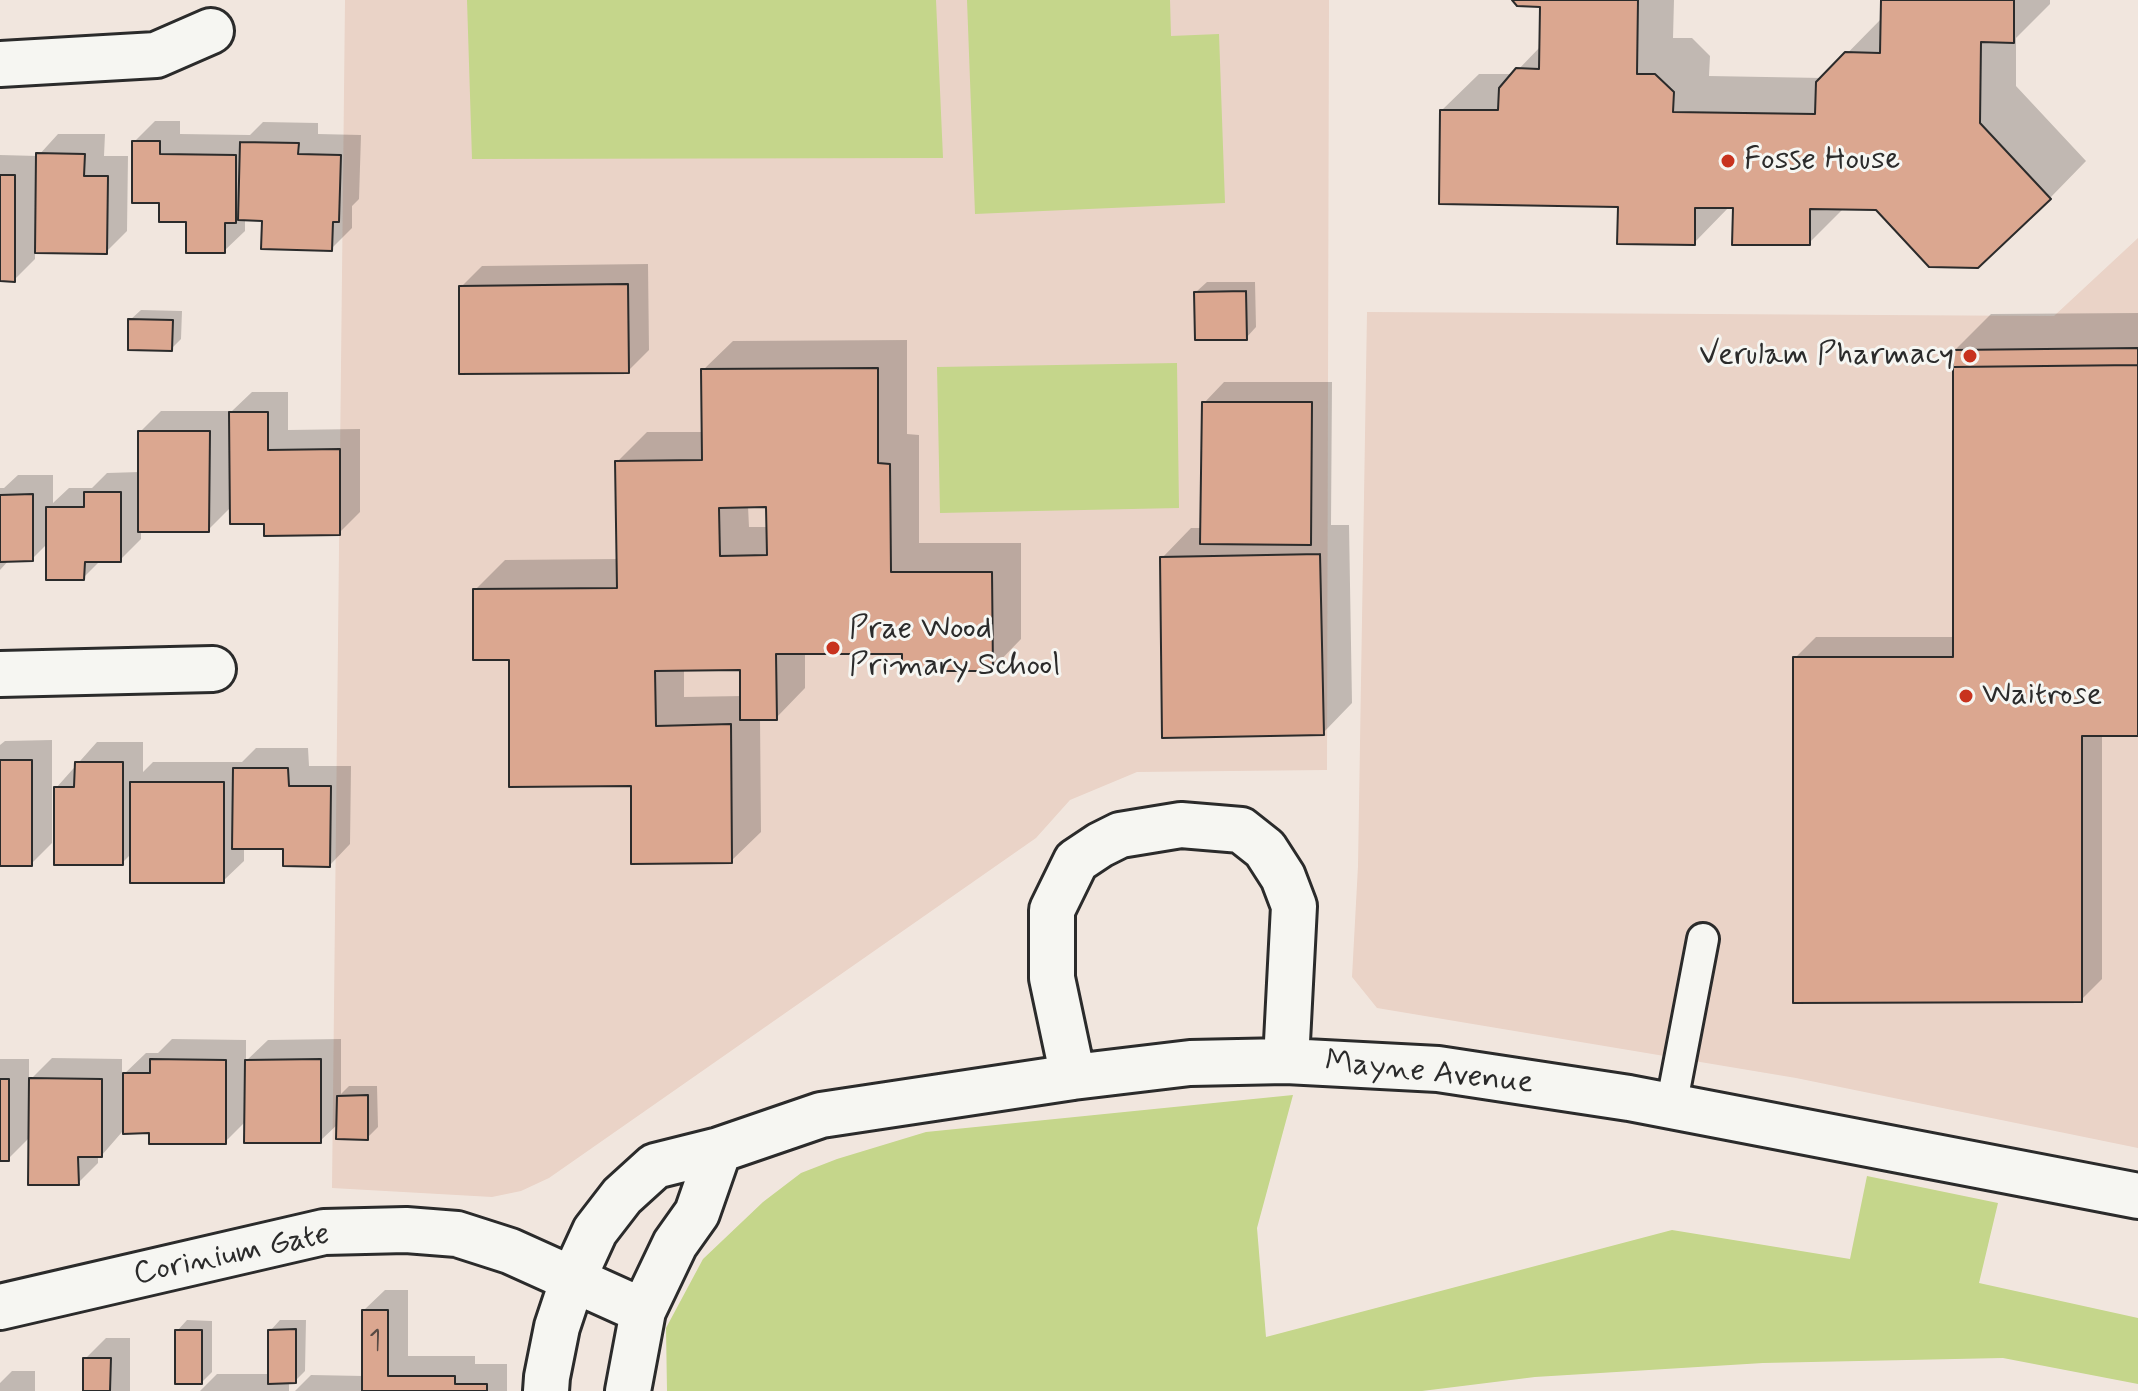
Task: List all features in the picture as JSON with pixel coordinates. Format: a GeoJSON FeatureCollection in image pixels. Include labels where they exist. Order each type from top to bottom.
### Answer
{"type":"FeatureCollection","features":[{"type":"Feature","properties":{"kind":"street"},"geometry":{"type":"LineString","coordinates":[[0,64],[156,55],[211,31]]}},
{"type":"Feature","properties":{"kind":"street"},"geometry":{"type":"LineString","coordinates":[[0,674],[213,669]]}},
{"type":"Feature","properties":{"kind":"street"},"geometry":{"type":"LineString","coordinates":[[1073,1077],[1052,978],[1052,910],[1076,861],[1100,845],[1120,835],[1181,825],[1241,830],[1265,849],[1283,877],[1294,906],[1286,1061]]}},
{"type":"Feature","properties":{"kind":"street","name":"Mayne Avenue"},"geometry":{"type":"LineString","coordinates":[[546,1391],[557,1327],[573,1279],[595,1231],[622,1196],[655,1166],[719,1150],[821,1115],[1073,1077],[1190,1063],[1286,1061],[1438,1069],[1629,1098],[2138,1196]]}},
{"type":"Feature","properties":{"kind":"street"},"geometry":{"type":"LineString","coordinates":[[628,1391],[643,1311],[675,1244],[697,1213],[719,1150]]}},
{"type":"Feature","properties":{"kind":"street","name":"Corinium Gate"},"geometry":{"type":"LineString","coordinates":[[0,1307],[324,1232],[406,1230],[457,1234],[510,1251],[643,1311]]}},
{"type":"Feature","properties":{"kind":"lane"},"geometry":{"type":"LineString","coordinates":[[1671,1107],[1703,939]]}},
{"type":"Feature","properties":{"kind":"shaded area","name":"Prae Wood Primary School"},"geometry":{"type":"Polygon","coordinates":[[[345,0],[1329,0],[1327,770],[1137,772],[1070,800],[1036,838],[549,1178],[521,1191],[492,1197],[332,1188],[345,0]]]}},
{"type":"Feature","properties":{"kind":"shaded area"},"geometry":{"type":"Polygon","coordinates":[[[2138,238],[2138,1148],[1796,1078],[1377,1008],[1352,977],[1358,866],[1367,312],[2054,316],[2138,238]]]}},
{"type":"Feature","properties":{"kind":"green space"},"geometry":{"type":"Polygon","coordinates":[[[467,0],[936,0],[943,158],[472,159],[467,0]]]}},
{"type":"Feature","properties":{"kind":"green space"},"geometry":{"type":"Polygon","coordinates":[[[967,0],[1170,0],[1171,36],[1219,34],[1225,203],[975,214],[967,0]]]}},
{"type":"Feature","properties":{"kind":"green space"},"geometry":{"type":"Polygon","coordinates":[[[1177,363],[1179,508],[940,513],[937,367],[1177,363]]]}},
{"type":"Feature","properties":{"kind":"green space"},"geometry":{"type":"Polygon","coordinates":[[[1293,1095],[1257,1228],[1266,1337],[1672,1230],[1850,1259],[1867,1176],[1998,1203],[1979,1283],[2138,1318],[2138,1384],[2003,1358],[1763,1363],[1535,1377],[1422,1391],[667,1391],[666,1328],[703,1259],[763,1202],[801,1173],[926,1132],[1293,1095]]]}},
{"type":"Feature","properties":{"kind":"building","name":"Fosse House"},"geometry":{"type":"Polygon","coordinates":[[[1512,0],[1638,0],[1637,74],[1655,74],[1674,92],[1673,112],[1815,114],[1816,82],[1845,52],[1880,53],[1881,0],[2014,0],[2014,43],[1981,42],[1980,123],[2051,199],[1978,268],[1929,267],[1876,210],[1810,209],[1810,245],[1732,245],[1733,208],[1695,208],[1695,245],[1617,244],[1618,207],[1439,204],[1440,110],[1498,110],[1499,88],[1516,68],[1539,69],[1540,7],[1517,6],[1512,0]]]}},
{"type":"Feature","properties":{"kind":"building"},"geometry":{"type":"Polygon","coordinates":[[[132,141],[160,141],[160,154],[236,155],[236,223],[225,223],[225,253],[186,253],[186,222],[159,222],[159,203],[132,203],[132,141]]]}},
{"type":"Feature","properties":{"kind":"building"},"geometry":{"type":"Polygon","coordinates":[[[240,142],[299,143],[298,154],[341,155],[339,222],[333,222],[332,251],[261,249],[262,221],[238,220],[240,142]]]}},
{"type":"Feature","properties":{"kind":"building"},"geometry":{"type":"Polygon","coordinates":[[[36,153],[85,154],[84,176],[108,176],[107,254],[35,253],[36,153]]]}},
{"type":"Feature","properties":{"kind":"building"},"geometry":{"type":"Polygon","coordinates":[[[0,175],[15,175],[15,282],[0,281],[0,175]]]}},
{"type":"Feature","properties":{"kind":"building"},"geometry":{"type":"Polygon","coordinates":[[[628,284],[629,373],[459,374],[459,286],[628,284]]]}},
{"type":"Feature","properties":{"kind":"building"},"geometry":{"type":"Polygon","coordinates":[[[1246,291],[1247,340],[1195,340],[1194,292],[1246,291]]]}},
{"type":"Feature","properties":{"kind":"building"},"geometry":{"type":"Polygon","coordinates":[[[128,319],[173,320],[172,351],[128,350],[128,319]]]}},
{"type":"Feature","properties":{"kind":"building"},"geometry":{"type":"Polygon","coordinates":[[[2138,348],[2138,365],[1953,367],[1953,350],[2138,348]]]}},
{"type":"Feature","properties":{"kind":"building","name":"Waitrose"},"geometry":{"type":"Polygon","coordinates":[[[2138,365],[2138,736],[2082,736],[2082,1002],[1793,1003],[1793,657],[1953,657],[1953,367],[2138,365]]]}},
{"type":"Feature","properties":{"kind":"building"},"geometry":{"type":"Polygon","coordinates":[[[878,368],[878,463],[890,464],[891,572],[992,572],[993,671],[902,671],[902,654],[776,654],[777,720],[740,720],[740,670],[655,671],[656,726],[731,724],[732,863],[631,864],[631,786],[509,787],[509,660],[473,660],[473,589],[617,588],[615,461],[702,460],[701,369],[878,368]],[[766,507],[719,508],[720,556],[767,555],[766,507]]]}},
{"type":"Feature","properties":{"kind":"building"},"geometry":{"type":"Polygon","coordinates":[[[1202,402],[1312,402],[1311,545],[1200,544],[1202,402]]]}},
{"type":"Feature","properties":{"kind":"building"},"geometry":{"type":"Polygon","coordinates":[[[229,412],[268,412],[268,450],[340,449],[340,535],[264,536],[264,524],[230,524],[229,412]]]}},
{"type":"Feature","properties":{"kind":"building"},"geometry":{"type":"Polygon","coordinates":[[[138,431],[210,431],[209,532],[138,532],[138,431]]]}},
{"type":"Feature","properties":{"kind":"building"},"geometry":{"type":"Polygon","coordinates":[[[84,492],[121,492],[121,562],[85,562],[84,580],[46,580],[46,507],[84,507],[84,492]]]}},
{"type":"Feature","properties":{"kind":"building"},"geometry":{"type":"Polygon","coordinates":[[[33,494],[33,561],[0,562],[0,495],[33,494]]]}},
{"type":"Feature","properties":{"kind":"building"},"geometry":{"type":"Polygon","coordinates":[[[1320,554],[1324,735],[1162,738],[1160,557],[1320,554]]]}},
{"type":"Feature","properties":{"kind":"building"},"geometry":{"type":"Polygon","coordinates":[[[0,760],[32,760],[32,866],[0,866],[0,760]]]}},
{"type":"Feature","properties":{"kind":"building"},"geometry":{"type":"Polygon","coordinates":[[[75,762],[123,762],[123,865],[54,865],[54,787],[74,787],[75,762]]]}},
{"type":"Feature","properties":{"kind":"building"},"geometry":{"type":"Polygon","coordinates":[[[233,768],[288,768],[289,786],[331,786],[330,867],[283,866],[283,849],[232,849],[233,768]]]}},
{"type":"Feature","properties":{"kind":"building"},"geometry":{"type":"Polygon","coordinates":[[[130,782],[224,782],[224,883],[130,883],[130,782]]]}},
{"type":"Feature","properties":{"kind":"building"},"geometry":{"type":"Polygon","coordinates":[[[150,1059],[226,1060],[226,1144],[149,1144],[149,1133],[123,1134],[123,1073],[150,1073],[150,1059]]]}},
{"type":"Feature","properties":{"kind":"building"},"geometry":{"type":"Polygon","coordinates":[[[321,1059],[321,1143],[244,1143],[245,1060],[321,1059]]]}},
{"type":"Feature","properties":{"kind":"building"},"geometry":{"type":"Polygon","coordinates":[[[29,1078],[102,1079],[102,1157],[78,1157],[79,1185],[28,1185],[29,1078]]]}},
{"type":"Feature","properties":{"kind":"building"},"geometry":{"type":"Polygon","coordinates":[[[0,1079],[9,1079],[9,1161],[0,1161],[0,1079]]]}},
{"type":"Feature","properties":{"kind":"building"},"geometry":{"type":"Polygon","coordinates":[[[368,1095],[368,1140],[336,1139],[337,1096],[368,1095]]]}},
{"type":"Feature","properties":{"kind":"building"},"geometry":{"type":"Polygon","coordinates":[[[362,1310],[388,1310],[388,1376],[455,1376],[455,1384],[487,1384],[487,1391],[362,1391],[362,1310]]]}},
{"type":"Feature","properties":{"kind":"building"},"geometry":{"type":"Polygon","coordinates":[[[296,1329],[296,1383],[268,1384],[268,1330],[296,1329]]]}},
{"type":"Feature","properties":{"kind":"building"},"geometry":{"type":"Polygon","coordinates":[[[175,1330],[202,1330],[202,1384],[175,1384],[175,1330]]]}},
{"type":"Feature","properties":{"kind":"building"},"geometry":{"type":"Polygon","coordinates":[[[83,1358],[111,1358],[110,1391],[83,1391],[83,1358]]]}},
{"type":"Feature","properties":{"kind":"place","name":"Fosse House"},"geometry":{"type":"Point","coordinates":[1728,161]}},
{"type":"Feature","properties":{"kind":"place","name":"Verulam Pharmacy"},"geometry":{"type":"Point","coordinates":[1970,356]}},
{"type":"Feature","properties":{"kind":"place","name":"Prae Wood Primary School"},"geometry":{"type":"Point","coordinates":[833,648]}},
{"type":"Feature","properties":{"kind":"place","name":"Waitrose"},"geometry":{"type":"Point","coordinates":[1966,696]}}]}
